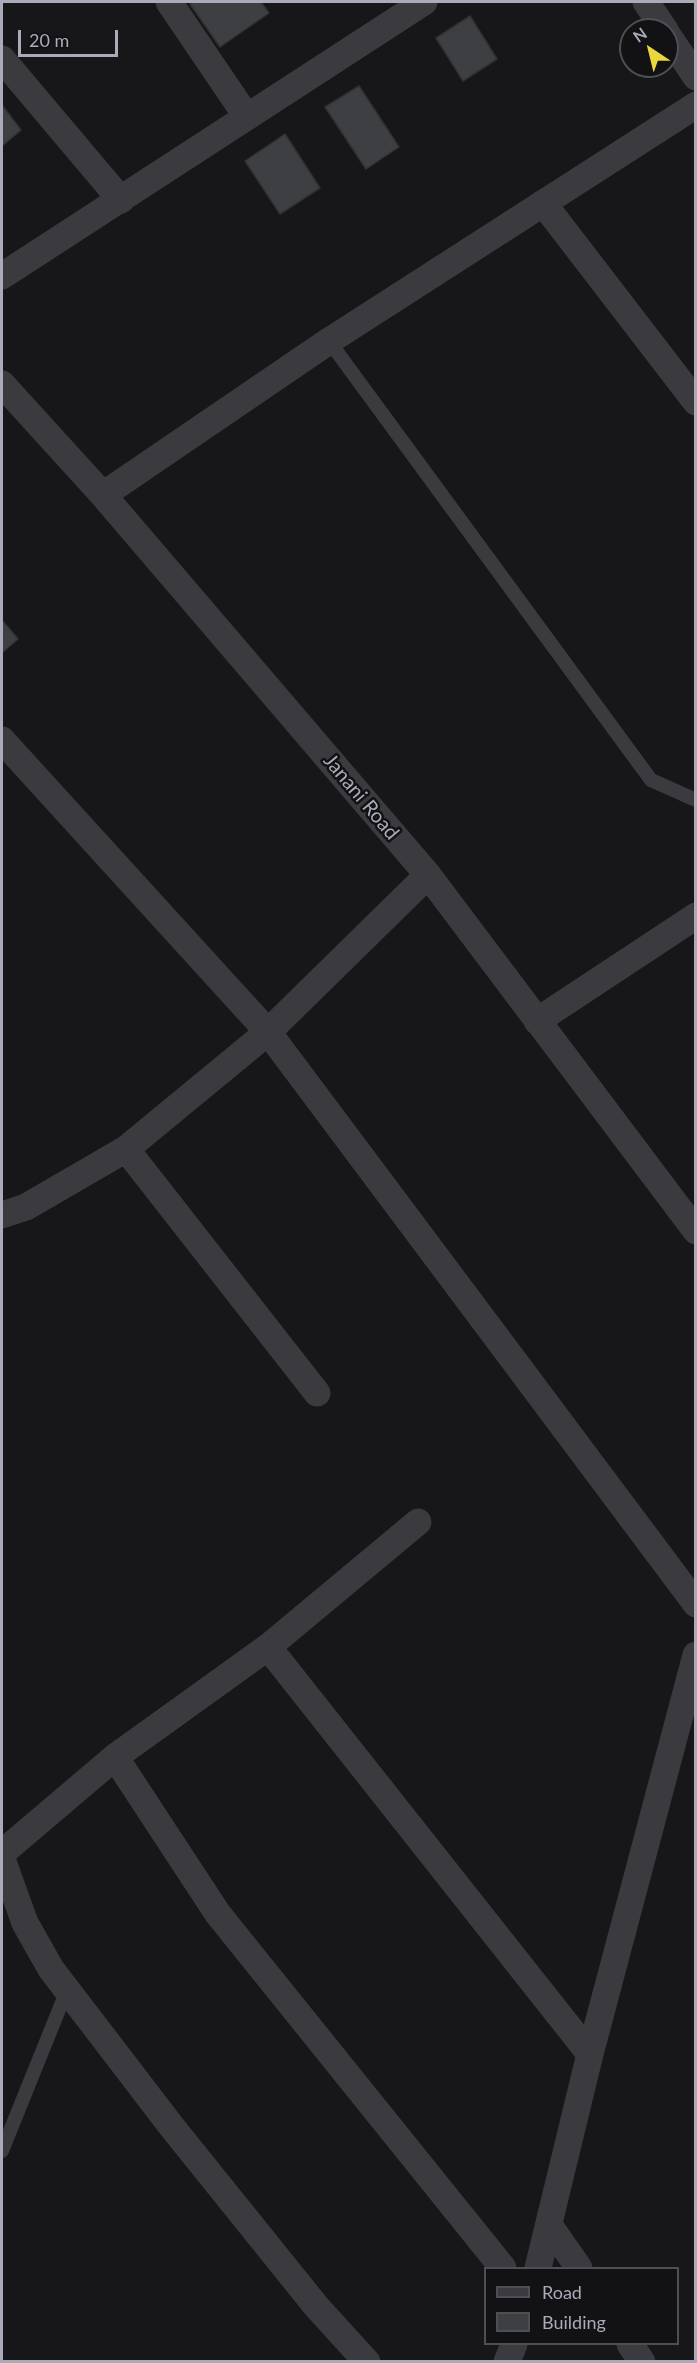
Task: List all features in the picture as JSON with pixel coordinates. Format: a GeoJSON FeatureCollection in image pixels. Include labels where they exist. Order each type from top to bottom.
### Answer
{"type":"FeatureCollection","features":[{"type":"Feature","properties":{"kind":"street"},"geometry":{"type":"LineString","coordinates":[[169,2],[247,117]]}},
{"type":"Feature","properties":{"kind":"street"},"geometry":{"type":"LineString","coordinates":[[2,276],[247,117],[392,10],[424,2]]}},
{"type":"Feature","properties":{"kind":"street"},"geometry":{"type":"LineString","coordinates":[[646,2],[656,18]]}},
{"type":"Feature","properties":{"kind":"street"},"geometry":{"type":"LineString","coordinates":[[679,52],[696,77]]}},
{"type":"Feature","properties":{"kind":"street"},"geometry":{"type":"LineString","coordinates":[[2,59],[121,200]]}},
{"type":"Feature","properties":{"kind":"street"},"geometry":{"type":"LineString","coordinates":[[103,495],[329,341],[696,105]]}},
{"type":"Feature","properties":{"kind":"street"},"geometry":{"type":"LineString","coordinates":[[543,204],[696,402]]}},
{"type":"Feature","properties":{"kind":"street","name":"Janani Road"},"geometry":{"type":"LineString","coordinates":[[2,384],[103,495],[428,875],[696,1231]]}},
{"type":"Feature","properties":{"kind":"street"},"geometry":{"type":"LineString","coordinates":[[2,740],[268,1032],[696,1604]]}},
{"type":"Feature","properties":{"kind":"street"},"geometry":{"type":"LineString","coordinates":[[2,1215],[26,1207],[126,1149],[268,1032],[428,875]]}},
{"type":"Feature","properties":{"kind":"street"},"geometry":{"type":"LineString","coordinates":[[537,1022],[696,916]]}},
{"type":"Feature","properties":{"kind":"street"},"geometry":{"type":"LineString","coordinates":[[126,1149],[317,1393]]}},
{"type":"Feature","properties":{"kind":"street"},"geometry":{"type":"LineString","coordinates":[[2,1853],[115,1757],[268,1647],[418,1522]]}},
{"type":"Feature","properties":{"kind":"street"},"geometry":{"type":"LineString","coordinates":[[268,1647],[590,2054]]}},
{"type":"Feature","properties":{"kind":"street"},"geometry":{"type":"LineString","coordinates":[[538,2267],[590,2054],[696,1655]]}},
{"type":"Feature","properties":{"kind":"street"},"geometry":{"type":"LineString","coordinates":[[115,1757],[218,1914],[502,2267]]}},
{"type":"Feature","properties":{"kind":"street"},"geometry":{"type":"LineString","coordinates":[[2,1859],[25,1923],[51,1969],[186,2145],[316,2306],[367,2361]]}},
{"type":"Feature","properties":{"kind":"street"},"geometry":{"type":"LineString","coordinates":[[549,2225],[578,2267]]}},
{"type":"Feature","properties":{"kind":"street"},"geometry":{"type":"LineString","coordinates":[[507,2361],[513,2345]]}},
{"type":"Feature","properties":{"kind":"street"},"geometry":{"type":"LineString","coordinates":[[631,2345],[642,2361]]}},
{"type":"Feature","properties":{"kind":"lane"},"geometry":{"type":"LineString","coordinates":[[329,341],[651,780],[696,800]]}},
{"type":"Feature","properties":{"kind":"lane"},"geometry":{"type":"LineString","coordinates":[[2,2151],[67,1990]]}},
{"type":"Feature","properties":{"kind":"building"},"geometry":{"type":"Polygon","coordinates":[[[193,2],[261,2],[269,13],[220,47],[190,4],[193,2]]]}},
{"type":"Feature","properties":{"kind":"building"},"geometry":{"type":"Polygon","coordinates":[[[470,16],[497,59],[463,81],[436,38],[470,16]]]}},
{"type":"Feature","properties":{"kind":"building"},"geometry":{"type":"Polygon","coordinates":[[[359,86],[399,147],[366,169],[325,107],[359,86]]]}},
{"type":"Feature","properties":{"kind":"building"},"geometry":{"type":"Polygon","coordinates":[[[2,105],[21,130],[2,146],[2,105]]]}},
{"type":"Feature","properties":{"kind":"building"},"geometry":{"type":"Polygon","coordinates":[[[285,134],[320,188],[280,214],[245,161],[285,134]]]}},
{"type":"Feature","properties":{"kind":"building"},"geometry":{"type":"Polygon","coordinates":[[[2,620],[18,639],[2,653],[2,620]]]}}]}
